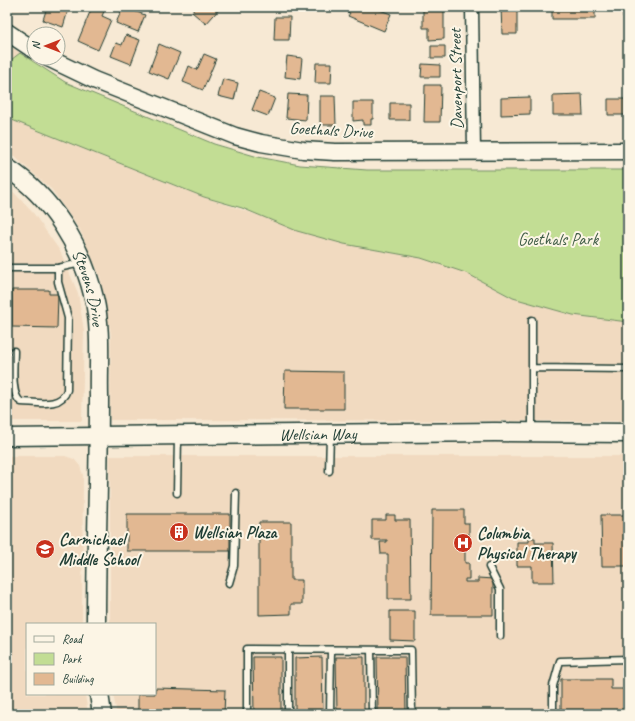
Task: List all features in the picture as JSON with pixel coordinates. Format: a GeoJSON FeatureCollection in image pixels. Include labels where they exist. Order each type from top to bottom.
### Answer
{"type":"FeatureCollection","features":[{"type":"Feature","properties":{"kind":"main road","name":"Stevens Drive"},"geometry":{"type":"LineString","coordinates":[[7,168],[38,193],[67,232],[83,263],[94,299],[97,315],[99,436],[96,623]]}},
{"type":"Feature","properties":{"kind":"main road","name":"Wellsian Way"},"geometry":{"type":"LineString","coordinates":[[99,436],[532,432],[628,433]]}},
{"type":"Feature","properties":{"kind":"main road"},"geometry":{"type":"LineString","coordinates":[[99,695],[102,714]]}},
{"type":"Feature","properties":{"kind":"street","name":"Davenport Street"},"geometry":{"type":"LineString","coordinates":[[472,7],[474,151]]}},
{"type":"Feature","properties":{"kind":"street"},"geometry":{"type":"LineString","coordinates":[[7,32],[26,45]]}},
{"type":"Feature","properties":{"kind":"street","name":"Goethals Drive"},"geometry":{"type":"LineString","coordinates":[[65,66],[94,80],[198,122],[261,143],[303,150],[335,152],[628,151]]}},
{"type":"Feature","properties":{"kind":"street","name":"Wellsian Way"},"geometry":{"type":"LineString","coordinates":[[7,436],[99,436]]}},
{"type":"Feature","properties":{"kind":"lane"},"geometry":{"type":"LineString","coordinates":[[7,268],[58,268],[83,263]]}},
{"type":"Feature","properties":{"kind":"lane"},"geometry":{"type":"LineString","coordinates":[[14,351],[14,390],[17,400],[21,402],[51,403],[61,400],[65,396],[67,390],[68,318],[58,282],[58,268]]}},
{"type":"Feature","properties":{"kind":"lane"},"geometry":{"type":"LineString","coordinates":[[532,320],[532,432]]}},
{"type":"Feature","properties":{"kind":"lane"},"geometry":{"type":"LineString","coordinates":[[532,368],[628,368]]}},
{"type":"Feature","properties":{"kind":"lane"},"geometry":{"type":"LineString","coordinates":[[329,471],[330,434]]}},
{"type":"Feature","properties":{"kind":"lane"},"geometry":{"type":"LineString","coordinates":[[177,493],[178,435]]}},
{"type":"Feature","properties":{"kind":"lane"},"geometry":{"type":"LineString","coordinates":[[229,583],[234,566],[236,493]]}},
{"type":"Feature","properties":{"kind":"lane"},"geometry":{"type":"LineString","coordinates":[[489,567],[500,589],[500,636]]}},
{"type":"Feature","properties":{"kind":"lane"},"geometry":{"type":"LineString","coordinates":[[246,714],[246,649],[411,650],[412,714]]}},
{"type":"Feature","properties":{"kind":"lane"},"geometry":{"type":"LineString","coordinates":[[288,649],[288,714]]}},
{"type":"Feature","properties":{"kind":"lane"},"geometry":{"type":"LineString","coordinates":[[330,714],[331,650]]}},
{"type":"Feature","properties":{"kind":"lane"},"geometry":{"type":"LineString","coordinates":[[371,650],[372,714]]}},
{"type":"Feature","properties":{"kind":"lane"},"geometry":{"type":"LineString","coordinates":[[553,714],[553,686],[560,661],[628,659]]}},
{"type":"Feature","properties":{"kind":"shaded area"},"geometry":{"type":"Polygon","coordinates":[[[7,44],[20,53],[7,63],[7,44]]]}},
{"type":"Feature","properties":{"kind":"shaded area"},"geometry":{"type":"Polygon","coordinates":[[[7,118],[204,197],[344,244],[421,258],[466,273],[513,298],[573,315],[628,322],[628,421],[110,420],[111,334],[100,276],[80,230],[52,190],[15,157],[7,153],[7,118]]]}},
{"type":"Feature","properties":{"kind":"shaded area"},"geometry":{"type":"Polygon","coordinates":[[[7,185],[34,214],[60,251],[78,293],[84,331],[82,421],[7,421],[7,185]]]}},
{"type":"Feature","properties":{"kind":"shaded area","name":"Carmichael Middle School"},"geometry":{"type":"Polygon","coordinates":[[[7,456],[65,456],[74,459],[80,466],[83,475],[82,623],[26,623],[26,695],[85,695],[88,714],[7,714],[7,456]]]}},
{"type":"Feature","properties":{"kind":"shaded area"},"geometry":{"type":"Polygon","coordinates":[[[110,456],[628,456],[628,714],[117,714],[113,695],[156,695],[156,623],[110,623],[110,456]]]}},
{"type":"Feature","properties":{"kind":"green space","name":"Goethals Park"},"geometry":{"type":"Polygon","coordinates":[[[20,53],[26,57],[26,66],[40,66],[65,82],[214,144],[258,157],[300,165],[367,170],[628,170],[628,322],[573,315],[513,298],[466,273],[421,258],[344,244],[297,231],[242,208],[204,197],[7,118],[7,63],[20,53]]]}},
{"type":"Feature","properties":{"kind":"building"},"geometry":{"type":"Polygon","coordinates":[[[47,7],[69,7],[63,26],[43,20],[47,7]]]}},
{"type":"Feature","properties":{"kind":"building"},"geometry":{"type":"Polygon","coordinates":[[[92,7],[105,9],[102,16],[111,20],[98,50],[78,41],[92,7]]]}},
{"type":"Feature","properties":{"kind":"building"},"geometry":{"type":"Polygon","coordinates":[[[123,7],[145,15],[138,32],[116,23],[123,7]]]}},
{"type":"Feature","properties":{"kind":"building"},"geometry":{"type":"Polygon","coordinates":[[[196,7],[221,7],[206,24],[192,12],[196,7]]]}},
{"type":"Feature","properties":{"kind":"building"},"geometry":{"type":"Polygon","coordinates":[[[346,7],[381,7],[380,10],[391,14],[384,31],[348,16],[350,13],[345,11],[346,7]]]}},
{"type":"Feature","properties":{"kind":"building"},"geometry":{"type":"Polygon","coordinates":[[[423,7],[444,7],[444,39],[429,40],[429,28],[423,28],[423,7]]]}},
{"type":"Feature","properties":{"kind":"building"},"geometry":{"type":"Polygon","coordinates":[[[501,7],[517,7],[517,34],[502,34],[501,7]]]}},
{"type":"Feature","properties":{"kind":"building"},"geometry":{"type":"Polygon","coordinates":[[[552,7],[595,7],[595,19],[552,19],[552,7]]]}},
{"type":"Feature","properties":{"kind":"building"},"geometry":{"type":"Polygon","coordinates":[[[624,7],[628,7],[628,18],[623,18],[624,7]]]}},
{"type":"Feature","properties":{"kind":"building"},"geometry":{"type":"Polygon","coordinates":[[[275,17],[290,17],[289,40],[274,40],[275,17]]]}},
{"type":"Feature","properties":{"kind":"building"},"geometry":{"type":"Polygon","coordinates":[[[126,35],[140,40],[131,64],[111,56],[116,43],[122,45],[126,35]]]}},
{"type":"Feature","properties":{"kind":"building"},"geometry":{"type":"Polygon","coordinates":[[[159,44],[180,53],[169,79],[149,71],[159,44]]]}},
{"type":"Feature","properties":{"kind":"building"},"geometry":{"type":"Polygon","coordinates":[[[431,46],[445,46],[445,58],[431,58],[431,46]]]}},
{"type":"Feature","properties":{"kind":"building"},"geometry":{"type":"Polygon","coordinates":[[[204,54],[216,59],[203,90],[183,82],[189,66],[197,70],[204,54]]]}},
{"type":"Feature","properties":{"kind":"building"},"geometry":{"type":"Polygon","coordinates":[[[287,56],[302,58],[300,79],[285,77],[287,56]]]}},
{"type":"Feature","properties":{"kind":"building"},"geometry":{"type":"Polygon","coordinates":[[[316,63],[332,63],[331,83],[315,83],[316,63]]]}},
{"type":"Feature","properties":{"kind":"building"},"geometry":{"type":"Polygon","coordinates":[[[422,64],[440,65],[440,77],[421,77],[422,64]]]}},
{"type":"Feature","properties":{"kind":"building"},"geometry":{"type":"Polygon","coordinates":[[[223,79],[238,83],[234,100],[218,96],[223,79]]]}},
{"type":"Feature","properties":{"kind":"building"},"geometry":{"type":"Polygon","coordinates":[[[425,85],[441,85],[440,122],[424,122],[425,85]]]}},
{"type":"Feature","properties":{"kind":"building"},"geometry":{"type":"Polygon","coordinates":[[[259,92],[275,98],[268,116],[252,110],[259,92]]]}},
{"type":"Feature","properties":{"kind":"building"},"geometry":{"type":"Polygon","coordinates":[[[288,94],[307,95],[306,120],[286,118],[288,94]]]}},
{"type":"Feature","properties":{"kind":"building"},"geometry":{"type":"Polygon","coordinates":[[[582,94],[583,115],[553,115],[553,95],[582,94]]]}},
{"type":"Feature","properties":{"kind":"building"},"geometry":{"type":"Polygon","coordinates":[[[320,96],[335,96],[336,125],[320,125],[320,96]]]}},
{"type":"Feature","properties":{"kind":"building"},"geometry":{"type":"Polygon","coordinates":[[[530,97],[530,114],[501,115],[501,98],[530,97]]]}},
{"type":"Feature","properties":{"kind":"building"},"geometry":{"type":"Polygon","coordinates":[[[608,99],[628,99],[628,115],[608,115],[608,99]]]}},
{"type":"Feature","properties":{"kind":"building"},"geometry":{"type":"Polygon","coordinates":[[[353,102],[373,102],[373,119],[371,119],[371,125],[363,125],[363,120],[353,121],[353,102]]]}},
{"type":"Feature","properties":{"kind":"building"},"geometry":{"type":"Polygon","coordinates":[[[390,103],[409,103],[409,120],[390,120],[390,103]]]}},
{"type":"Feature","properties":{"kind":"building"},"geometry":{"type":"Polygon","coordinates":[[[12,290],[49,290],[49,294],[58,294],[57,328],[12,327],[12,290]]]}},
{"type":"Feature","properties":{"kind":"building"},"geometry":{"type":"Polygon","coordinates":[[[285,371],[344,372],[344,409],[284,409],[285,371]]]}},
{"type":"Feature","properties":{"kind":"building"},"geometry":{"type":"Polygon","coordinates":[[[432,510],[464,510],[464,523],[469,523],[469,539],[465,539],[465,563],[469,563],[469,579],[465,579],[465,582],[478,582],[478,578],[493,579],[493,615],[431,615],[432,510]]]}},
{"type":"Feature","properties":{"kind":"building","name":"Wellsian Plaza"},"geometry":{"type":"Polygon","coordinates":[[[127,514],[230,514],[230,551],[127,551],[127,514]]]}},
{"type":"Feature","properties":{"kind":"building"},"geometry":{"type":"Polygon","coordinates":[[[386,515],[395,515],[395,520],[410,520],[411,599],[388,599],[388,554],[381,554],[380,542],[387,542],[387,540],[372,540],[372,520],[386,520],[386,515]]]}},
{"type":"Feature","properties":{"kind":"building"},"geometry":{"type":"Polygon","coordinates":[[[601,515],[628,515],[628,566],[602,566],[601,515]]]}},
{"type":"Feature","properties":{"kind":"building"},"geometry":{"type":"Polygon","coordinates":[[[259,522],[291,522],[291,580],[302,580],[302,604],[291,604],[291,614],[259,615],[259,522]]]}},
{"type":"Feature","properties":{"kind":"building"},"geometry":{"type":"Polygon","coordinates":[[[529,538],[535,538],[535,543],[553,543],[554,582],[532,582],[532,566],[517,566],[517,542],[529,542],[529,538]]]}},
{"type":"Feature","properties":{"kind":"building"},"geometry":{"type":"Polygon","coordinates":[[[390,611],[415,611],[415,641],[390,640],[390,611]]]}},
{"type":"Feature","properties":{"kind":"building"},"geometry":{"type":"Polygon","coordinates":[[[253,657],[281,657],[281,714],[254,714],[253,657]]]}},
{"type":"Feature","properties":{"kind":"building"},"geometry":{"type":"Polygon","coordinates":[[[322,657],[323,714],[295,714],[295,658],[322,657]]]}},
{"type":"Feature","properties":{"kind":"building"},"geometry":{"type":"Polygon","coordinates":[[[336,657],[364,657],[364,714],[337,714],[336,657]]]}},
{"type":"Feature","properties":{"kind":"building"},"geometry":{"type":"Polygon","coordinates":[[[377,657],[405,657],[406,714],[378,714],[377,657]]]}},
{"type":"Feature","properties":{"kind":"building"},"geometry":{"type":"Polygon","coordinates":[[[561,679],[611,679],[611,689],[628,689],[628,714],[561,714],[561,679]]]}},
{"type":"Feature","properties":{"kind":"building"},"geometry":{"type":"Polygon","coordinates":[[[156,688],[225,690],[224,714],[138,714],[138,695],[156,695],[156,688]]]}},
{"type":"Feature","properties":{"kind":"place","name":"Wellsian Plaza"},"geometry":{"type":"Point","coordinates":[179,532]}},
{"type":"Feature","properties":{"kind":"place","name":"Columbia Physical Therapy"},"geometry":{"type":"Point","coordinates":[463,543]}},
{"type":"Feature","properties":{"kind":"place","name":"Carmichael Middle School"},"geometry":{"type":"Point","coordinates":[45,549]}}]}
